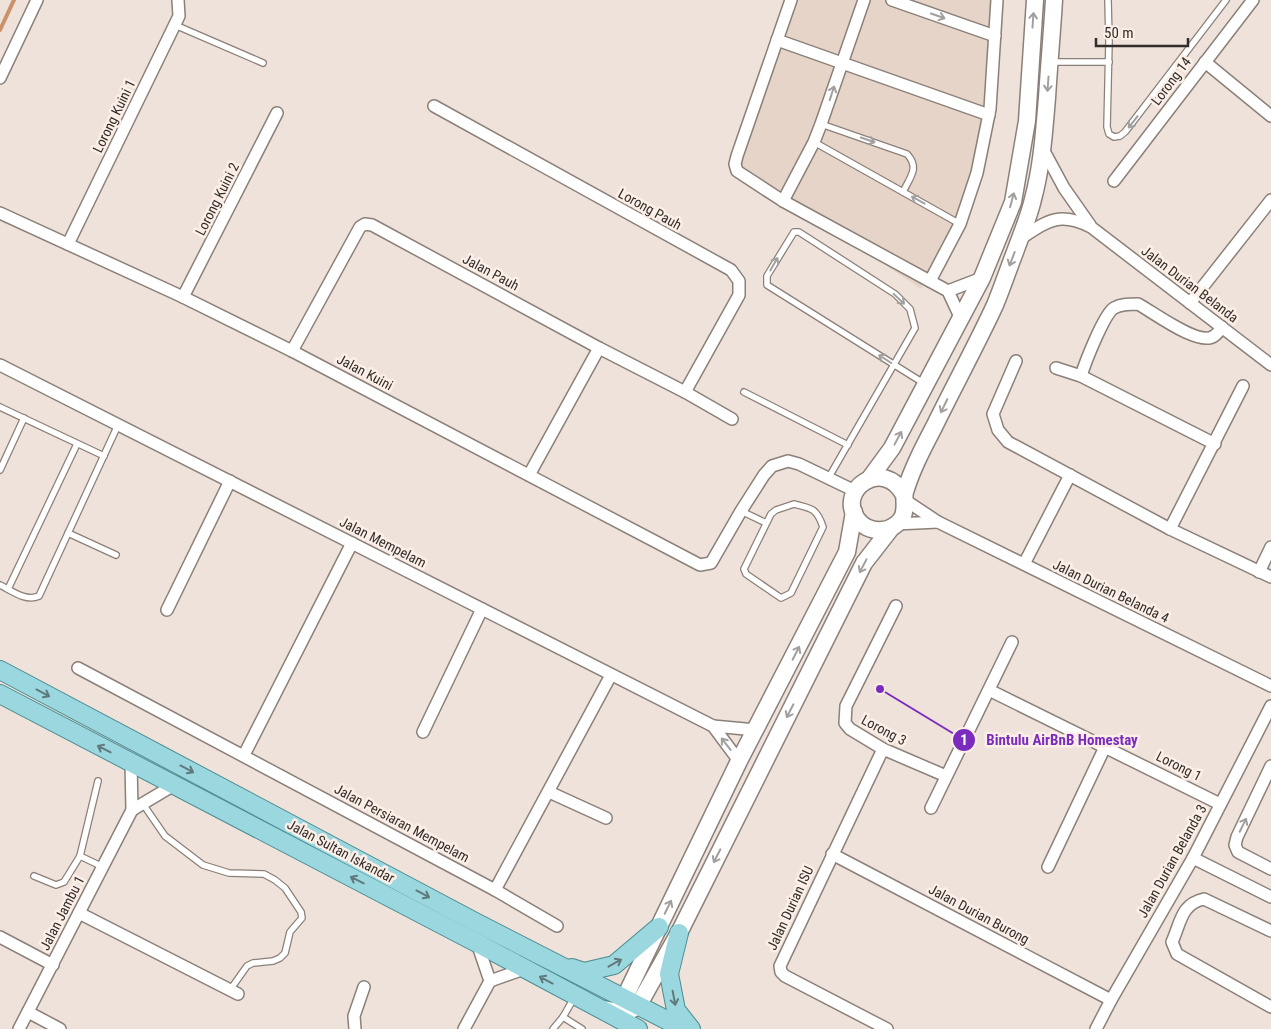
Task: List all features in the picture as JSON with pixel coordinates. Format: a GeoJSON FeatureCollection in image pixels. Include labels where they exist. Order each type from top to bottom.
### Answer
{"type":"FeatureCollection","features":[{"type":"Feature","properties":{"kind":"main road","name":"Jalan Sultan Iskandar"},"geometry":{"type":"LineString","coordinates":[[0,670],[552,962],[632,1018],[684,1029]]}},
{"type":"Feature","properties":{"kind":"main road"},"geometry":{"type":"LineString","coordinates":[[0,694],[478,942],[598,1008],[632,1018]]}},
{"type":"Feature","properties":{"kind":"main road"},"geometry":{"type":"LineString","coordinates":[[552,962],[584,972],[614,965],[659,927]]}},
{"type":"Feature","properties":{"kind":"main road"},"geometry":{"type":"LineString","coordinates":[[679,933],[669,974],[676,1010],[691,1029]]}},
{"type":"Feature","properties":{"kind":"street"},"geometry":{"type":"LineString","coordinates":[[0,78],[37,0]]}},
{"type":"Feature","properties":{"kind":"street","name":"Lorong Kuini 1"},"geometry":{"type":"LineString","coordinates":[[68,244],[175,25],[179,16],[178,0]]}},
{"type":"Feature","properties":{"kind":"street"},"geometry":{"type":"LineString","coordinates":[[791,0],[737,156],[735,168],[783,201],[948,291],[961,319]]}},
{"type":"Feature","properties":{"kind":"street"},"geometry":{"type":"LineString","coordinates":[[783,201],[822,124],[864,0]]}},
{"type":"Feature","properties":{"kind":"street"},"geometry":{"type":"LineString","coordinates":[[892,0],[995,36]]}},
{"type":"Feature","properties":{"kind":"street"},"geometry":{"type":"LineString","coordinates":[[930,281],[960,224],[977,173],[989,115],[997,0]]}},
{"type":"Feature","properties":{"kind":"street"},"geometry":{"type":"LineString","coordinates":[[870,478],[892,448],[927,385],[982,278],[1013,202],[1027,121],[1035,0]]}},
{"type":"Feature","properties":{"kind":"street"},"geometry":{"type":"LineString","coordinates":[[632,1018],[679,933],[864,563],[902,517],[905,509],[905,497],[916,464],[995,304],[1033,199],[1043,149],[1054,0]]}},
{"type":"Feature","properties":{"kind":"street","name":"Lorong 14"},"geometry":{"type":"LineString","coordinates":[[1114,181],[1253,0]]}},
{"type":"Feature","properties":{"kind":"street"},"geometry":{"type":"LineString","coordinates":[[777,40],[989,115]]}},
{"type":"Feature","properties":{"kind":"street"},"geometry":{"type":"LineString","coordinates":[[1205,62],[1271,116]]}},
{"type":"Feature","properties":{"kind":"street","name":"Lorong Pauh"},"geometry":{"type":"LineString","coordinates":[[434,106],[731,270],[739,281],[739,295],[685,392]]}},
{"type":"Feature","properties":{"kind":"street","name":"Lorong Kuini 2"},"geometry":{"type":"LineString","coordinates":[[183,297],[277,113]]}},
{"type":"Feature","properties":{"kind":"street"},"geometry":{"type":"LineString","coordinates":[[1043,149],[1064,188],[1091,227]]}},
{"type":"Feature","properties":{"kind":"street"},"geometry":{"type":"LineString","coordinates":[[1190,303],[1271,200]]}},
{"type":"Feature","properties":{"kind":"street","name":"Jalan Kuini"},"geometry":{"type":"LineString","coordinates":[[0,213],[183,297],[292,351],[700,565],[711,563],[741,511]]}},
{"type":"Feature","properties":{"kind":"street"},"geometry":{"type":"LineString","coordinates":[[1020,239],[1036,228],[1064,218],[1077,220],[1091,227]]}},
{"type":"Feature","properties":{"kind":"street","name":"Jalan Pauh"},"geometry":{"type":"LineString","coordinates":[[292,351],[360,227],[365,224],[372,225],[732,419]]}},
{"type":"Feature","properties":{"kind":"street","name":"Jalan Durian Belanda"},"geometry":{"type":"LineString","coordinates":[[1091,227],[1271,365]]}},
{"type":"Feature","properties":{"kind":"street"},"geometry":{"type":"LineString","coordinates":[[948,291],[982,278]]}},
{"type":"Feature","properties":{"kind":"street"},"geometry":{"type":"LineString","coordinates":[[1081,376],[1107,316],[1114,308],[1128,304],[1138,304],[1194,336],[1205,339],[1214,337],[1222,327]]}},
{"type":"Feature","properties":{"kind":"street"},"geometry":{"type":"LineString","coordinates":[[530,475],[599,348]]}},
{"type":"Feature","properties":{"kind":"street"},"geometry":{"type":"LineString","coordinates":[[1016,360],[993,414],[998,430],[1008,442],[1170,528],[1271,578]]}},
{"type":"Feature","properties":{"kind":"street","name":"Jalan Mempelam"},"geometry":{"type":"LineString","coordinates":[[0,364],[713,726],[739,761]]}},
{"type":"Feature","properties":{"kind":"street"},"geometry":{"type":"LineString","coordinates":[[1056,368],[1081,376],[1215,444]]}},
{"type":"Feature","properties":{"kind":"street"},"geometry":{"type":"LineString","coordinates":[[1170,528],[1215,444],[1243,386]]}},
{"type":"Feature","properties":{"kind":"street"},"geometry":{"type":"LineString","coordinates":[[741,511],[772,466],[788,461],[829,477],[855,491]]}},
{"type":"Feature","properties":{"kind":"street"},"geometry":{"type":"LineString","coordinates":[[1024,564],[1070,475]]}},
{"type":"Feature","properties":{"kind":"street"},"geometry":{"type":"LineString","coordinates":[[905,497],[894,482],[879,477],[870,478],[864,481],[855,491],[852,505],[862,524],[869,528],[885,530],[894,525],[938,522]]}},
{"type":"Feature","properties":{"kind":"street"},"geometry":{"type":"LineString","coordinates":[[167,610],[230,481]]}},
{"type":"Feature","properties":{"kind":"street","name":"Jalan Durian Belanda 4"},"geometry":{"type":"LineString","coordinates":[[905,497],[938,522],[1271,686]]}},
{"type":"Feature","properties":{"kind":"street"},"geometry":{"type":"LineString","coordinates":[[632,1018],[659,927],[739,761],[847,552],[854,512]]}},
{"type":"Feature","properties":{"kind":"street"},"geometry":{"type":"LineString","coordinates":[[244,755],[352,543]]}},
{"type":"Feature","properties":{"kind":"street"},"geometry":{"type":"LineString","coordinates":[[1259,572],[1271,547]]}},
{"type":"Feature","properties":{"kind":"street","name":"Lorong 3"},"geometry":{"type":"LineString","coordinates":[[896,606],[846,706],[845,723],[850,729],[883,749],[946,776]]}},
{"type":"Feature","properties":{"kind":"street"},"geometry":{"type":"LineString","coordinates":[[423,732],[482,609]]}},
{"type":"Feature","properties":{"kind":"street"},"geometry":{"type":"LineString","coordinates":[[931,808],[1012,642]]}},
{"type":"Feature","properties":{"kind":"street","name":"Jalan Persiaran Mempelam"},"geometry":{"type":"LineString","coordinates":[[78,668],[495,890],[557,926]]}},
{"type":"Feature","properties":{"kind":"street"},"geometry":{"type":"LineString","coordinates":[[495,890],[611,675]]}},
{"type":"Feature","properties":{"kind":"street","name":"Lorong 1"},"geometry":{"type":"LineString","coordinates":[[989,690],[1220,804]]}},
{"type":"Feature","properties":{"kind":"street","name":"Jalan Durian Belanda 3"},"geometry":{"type":"LineString","coordinates":[[1096,1029],[1193,858],[1271,706]]}},
{"type":"Feature","properties":{"kind":"street"},"geometry":{"type":"LineString","coordinates":[[713,726],[756,730]]}},
{"type":"Feature","properties":{"kind":"street"},"geometry":{"type":"LineString","coordinates":[[1048,867],[1105,747]]}},
{"type":"Feature","properties":{"kind":"street","name":"Jalan Durian ISU"},"geometry":{"type":"LineString","coordinates":[[883,749],[780,966],[781,972],[785,976],[887,1029]]}},
{"type":"Feature","properties":{"kind":"street"},"geometry":{"type":"LineString","coordinates":[[131,762],[138,807],[174,785]]}},
{"type":"Feature","properties":{"kind":"street"},"geometry":{"type":"LineString","coordinates":[[1271,766],[1235,845],[1238,852],[1271,869]]}},
{"type":"Feature","properties":{"kind":"street"},"geometry":{"type":"LineString","coordinates":[[549,792],[606,818]]}},
{"type":"Feature","properties":{"kind":"street","name":"Jalan Jambu 1"},"geometry":{"type":"LineString","coordinates":[[19,1029],[103,867],[138,807]]}},
{"type":"Feature","properties":{"kind":"street","name":"Jalan Durian Burong"},"geometry":{"type":"LineString","coordinates":[[832,854],[1111,1000]]}},
{"type":"Feature","properties":{"kind":"street"},"geometry":{"type":"LineString","coordinates":[[1193,858],[1271,897]]}},
{"type":"Feature","properties":{"kind":"street"},"geometry":{"type":"LineString","coordinates":[[1270,1005],[1177,954],[1172,942],[1186,907],[1194,901],[1204,899],[1271,931]]}},
{"type":"Feature","properties":{"kind":"street"},"geometry":{"type":"LineString","coordinates":[[79,913],[234,993]]}},
{"type":"Feature","properties":{"kind":"street"},"geometry":{"type":"LineString","coordinates":[[0,937],[53,965]]}},
{"type":"Feature","properties":{"kind":"street"},"geometry":{"type":"LineString","coordinates":[[478,942],[490,981]]}},
{"type":"Feature","properties":{"kind":"street"},"geometry":{"type":"LineString","coordinates":[[464,1029],[490,981],[524,968]]}},
{"type":"Feature","properties":{"kind":"street"},"geometry":{"type":"LineString","coordinates":[[355,1029],[354,1016],[364,987]]}},
{"type":"Feature","properties":{"kind":"street"},"geometry":{"type":"LineString","coordinates":[[28,1012],[60,1029]]}},
{"type":"Feature","properties":{"kind":"lane"},"geometry":{"type":"LineString","coordinates":[[1108,0],[1107,127],[1109,134],[1114,137],[1126,132],[1226,0]]}},
{"type":"Feature","properties":{"kind":"lane"},"geometry":{"type":"LineString","coordinates":[[175,25],[263,63]]}},
{"type":"Feature","properties":{"kind":"lane"},"geometry":{"type":"LineString","coordinates":[[1050,62],[1108,62]]}},
{"type":"Feature","properties":{"kind":"lane"},"geometry":{"type":"LineString","coordinates":[[822,124],[907,154],[913,160],[914,168],[903,192]]}},
{"type":"Feature","properties":{"kind":"lane"},"geometry":{"type":"LineString","coordinates":[[814,142],[960,224]]}},
{"type":"Feature","properties":{"kind":"lane"},"geometry":{"type":"LineString","coordinates":[[829,477],[848,445],[894,364],[915,328],[910,309],[895,294],[799,232],[794,232],[767,276],[768,285],[894,364],[927,385]]}},
{"type":"Feature","properties":{"kind":"lane"},"geometry":{"type":"LineString","coordinates":[[744,392],[848,445]]}},
{"type":"Feature","properties":{"kind":"lane"},"geometry":{"type":"LineString","coordinates":[[0,407],[104,456]]}},
{"type":"Feature","properties":{"kind":"lane"},"geometry":{"type":"LineString","coordinates":[[0,470],[24,418]]}},
{"type":"Feature","properties":{"kind":"lane"},"geometry":{"type":"LineString","coordinates":[[0,585],[28,598],[39,596],[118,425]]}},
{"type":"Feature","properties":{"kind":"lane"},"geometry":{"type":"LineString","coordinates":[[8,589],[78,444]]}},
{"type":"Feature","properties":{"kind":"lane"},"geometry":{"type":"LineString","coordinates":[[794,504],[810,507],[819,515],[824,527],[791,594],[785,598],[781,598],[746,574],[744,569],[766,523],[771,514],[776,510],[794,504]]}},
{"type":"Feature","properties":{"kind":"lane"},"geometry":{"type":"LineString","coordinates":[[741,511],[766,523]]}},
{"type":"Feature","properties":{"kind":"lane"},"geometry":{"type":"LineString","coordinates":[[68,533],[116,555]]}},
{"type":"Feature","properties":{"kind":"lane"},"geometry":{"type":"LineString","coordinates":[[34,876],[56,885],[64,882],[80,856],[98,781]]}},
{"type":"Feature","properties":{"kind":"lane"},"geometry":{"type":"LineString","coordinates":[[138,807],[165,836],[203,865],[229,873],[264,874],[285,888],[301,912],[302,918],[290,932],[285,952],[280,958],[273,961],[253,963],[247,966],[234,993]]}},
{"type":"Feature","properties":{"kind":"lane"},"geometry":{"type":"LineString","coordinates":[[80,856],[103,867]]}},
{"type":"Feature","properties":{"kind":"lane"},"geometry":{"type":"LineString","coordinates":[[554,1029],[576,995]]}},
{"type":"Feature","properties":{"kind":"lane"},"geometry":{"type":"LineString","coordinates":[[563,1017],[582,1029]]}},
{"type":"Feature","properties":{"kind":"shaded area"},"geometry":{"type":"Polygon","coordinates":[[[791,0],[996,0],[990,109],[960,224],[921,289],[735,164],[791,0]]]}},
{"type":"Feature","properties":{"kind":"waterway"},"geometry":{"type":"LineString","coordinates":[[0,30],[14,0]]}},
{"type":"Feature","properties":{"kind":"place","name":"Bintulu AirBnB Homestay"},"geometry":{"type":"Point","coordinates":[880,689]}}]}
